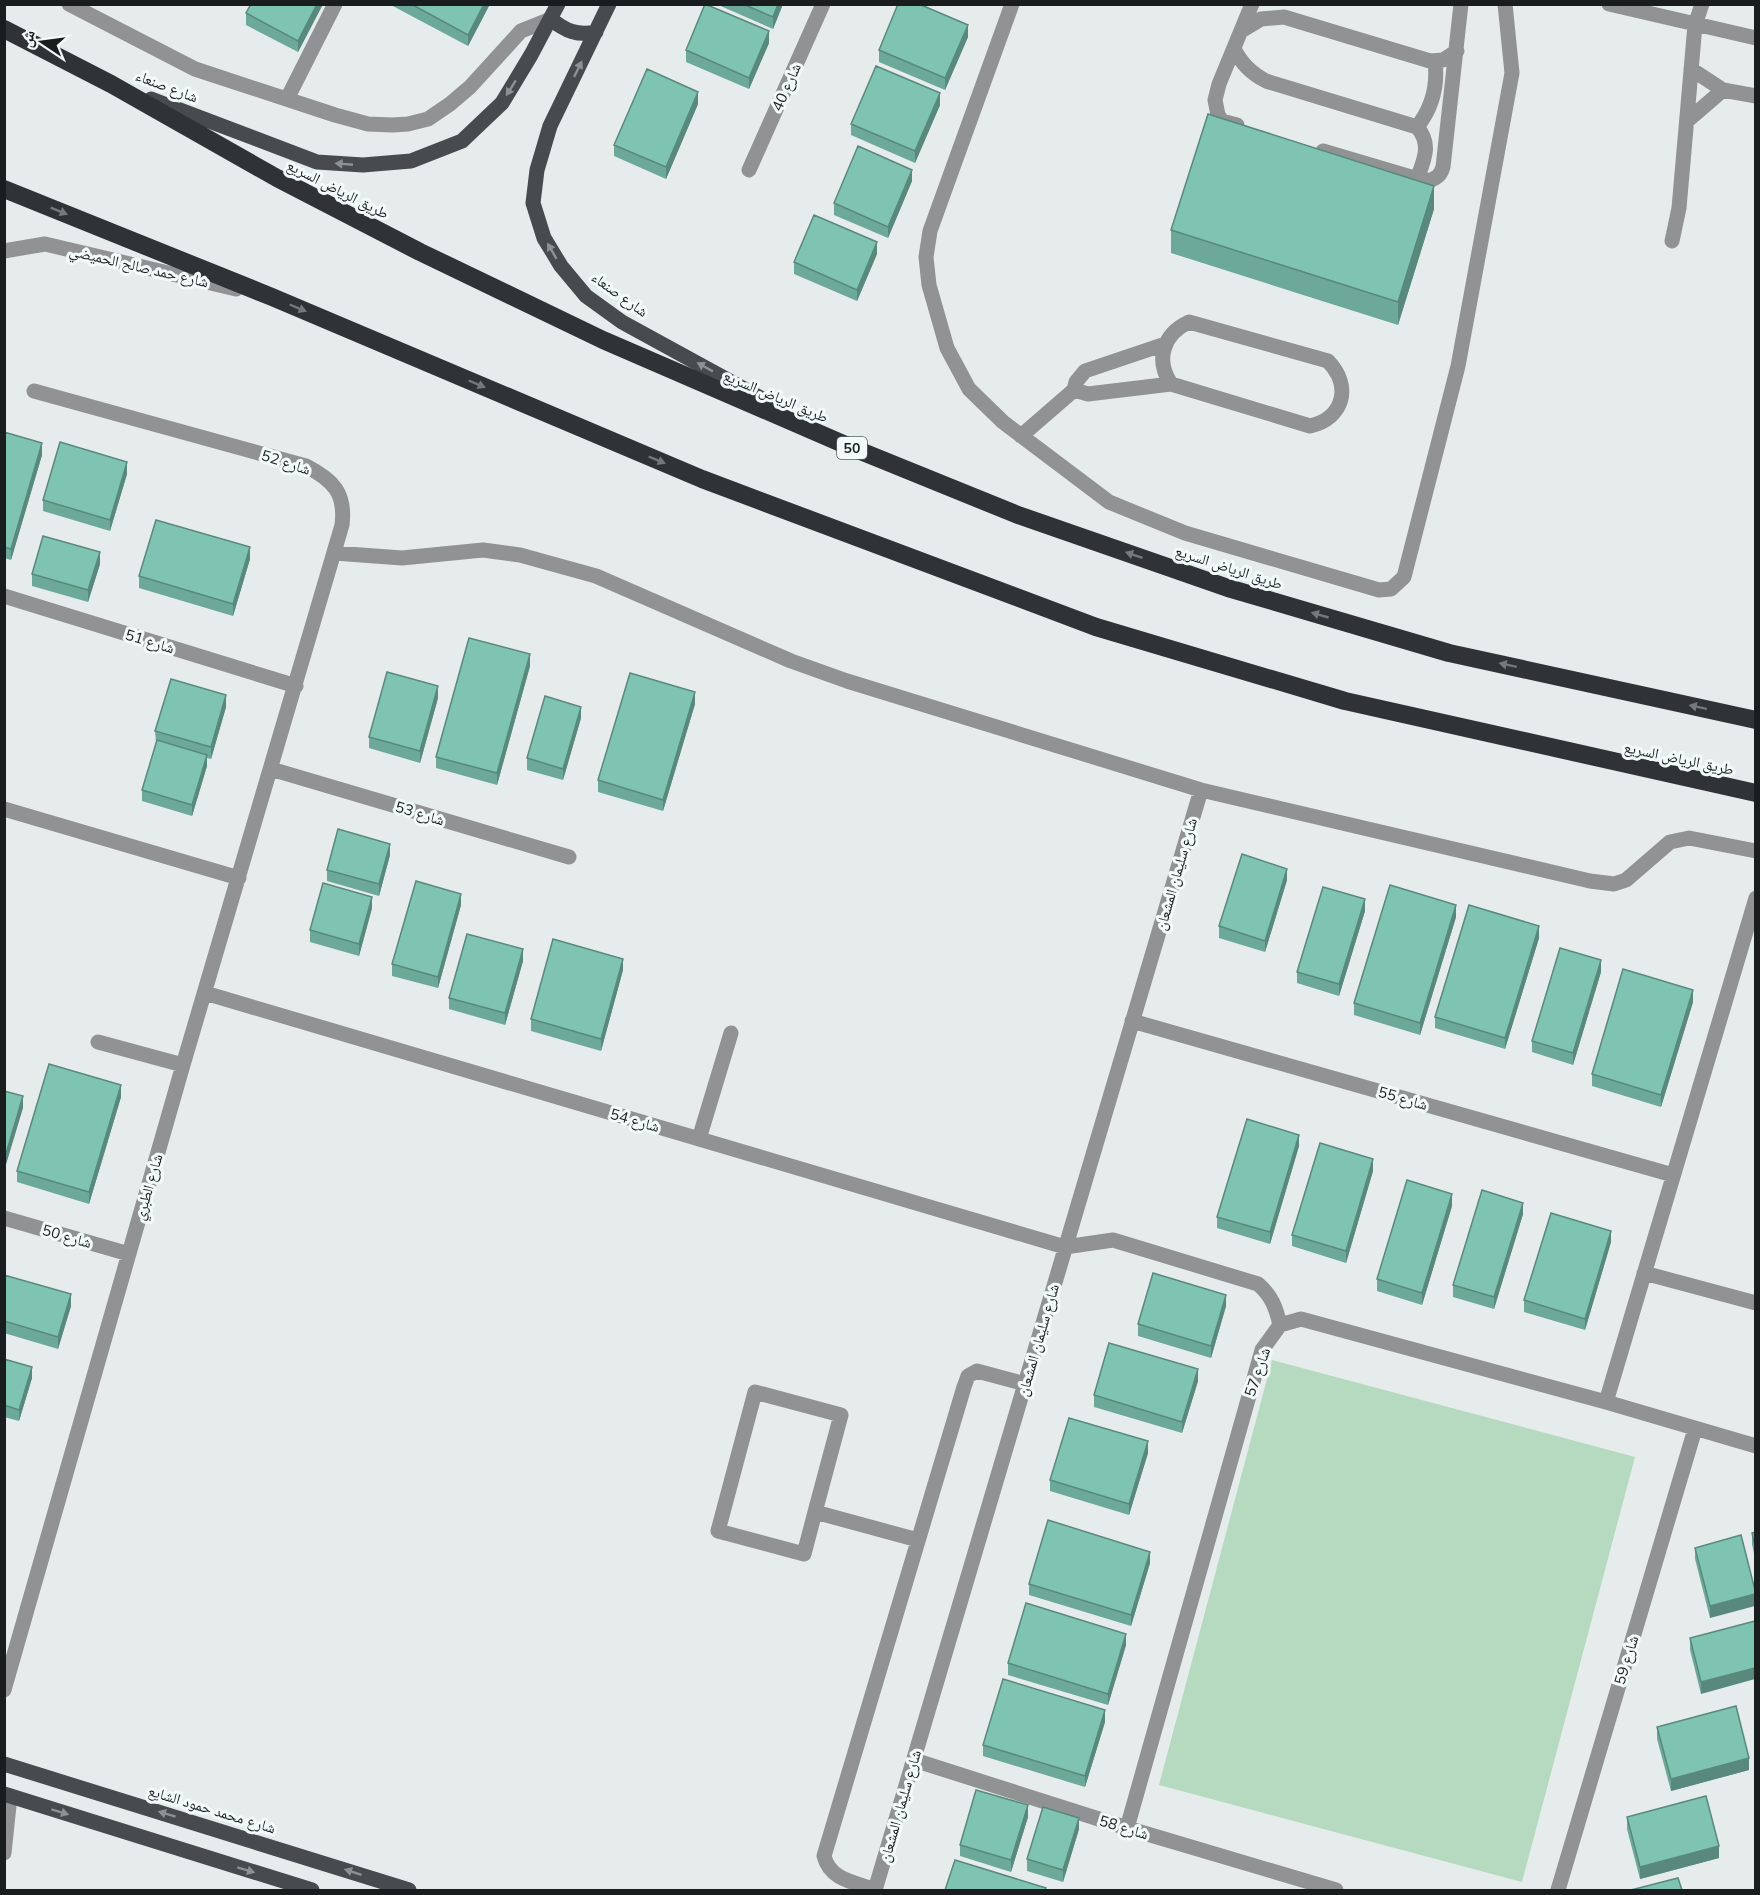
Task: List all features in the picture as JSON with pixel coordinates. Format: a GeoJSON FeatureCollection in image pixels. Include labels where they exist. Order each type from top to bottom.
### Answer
{"type":"FeatureCollection","features":[{"type":"Feature","properties":{"kind":"highway","name":"طريق الرياض السريع"},"geometry":{"type":"LineString","coordinates":[[4,29],[111,84],[277,178],[431,257],[603,340],[848,446],[1018,515],[1228,588],[1449,652],[1755,720]]}},
{"type":"Feature","properties":{"kind":"highway","name":"طريق الرياض السريع"},"geometry":{"type":"LineString","coordinates":[[4,189],[272,297],[702,479],[1096,627],[1346,701],[1755,793]]}},
{"type":"Feature","properties":{"kind":"main road","name":"شارع صنعاء"},"geometry":{"type":"LineString","coordinates":[[111,84],[317,162],[363,165],[411,161],[462,141],[502,103],[558,4]]}},
{"type":"Feature","properties":{"kind":"main road","name":"شارع صنعاء"},"geometry":{"type":"LineString","coordinates":[[609,4],[550,126],[537,170],[533,203],[544,238],[561,266],[586,296],[622,322],[848,446]]}},
{"type":"Feature","properties":{"kind":"main road"},"geometry":{"type":"LineString","coordinates":[[551,19],[561,28],[577,33],[596,32]]}},
{"type":"Feature","properties":{"kind":"main road","name":"شارع محمد حمود الشايع"},"geometry":{"type":"LineString","coordinates":[[4,1764],[409,1890]]}},
{"type":"Feature","properties":{"kind":"main road"},"geometry":{"type":"LineString","coordinates":[[7,1795],[312,1890]]}},
{"type":"Feature","properties":{"kind":"street"},"geometry":{"type":"LineString","coordinates":[[69,4],[195,69],[368,124],[408,124],[428,119],[450,105],[470,87],[521,31],[551,19]]}},
{"type":"Feature","properties":{"kind":"street"},"geometry":{"type":"LineString","coordinates":[[287,99],[335,4]]}},
{"type":"Feature","properties":{"kind":"street","name":"شارع 40"},"geometry":{"type":"LineString","coordinates":[[749,170],[823,4]]}},
{"type":"Feature","properties":{"kind":"street"},"geometry":{"type":"LineString","coordinates":[[1012,4],[930,231],[926,257],[929,285],[947,348],[969,389],[1003,422],[1109,502],[1196,536],[1379,590],[1391,589],[1404,577],[1458,366],[1512,73],[1505,4]]}},
{"type":"Feature","properties":{"kind":"street"},"geometry":{"type":"LineString","coordinates":[[1252,4],[1216,92],[1215,108],[1222,121],[1256,131]]}},
{"type":"Feature","properties":{"kind":"street"},"geometry":{"type":"LineString","coordinates":[[1314,148],[1427,181],[1434,179],[1442,172],[1461,4]]}},
{"type":"Feature","properties":{"kind":"street"},"geometry":{"type":"LineString","coordinates":[[1609,4],[1755,38]]}},
{"type":"Feature","properties":{"kind":"street"},"geometry":{"type":"LineString","coordinates":[[1672,241],[1679,208],[1695,25],[1702,4]]}},
{"type":"Feature","properties":{"kind":"street"},"geometry":{"type":"LineString","coordinates":[[1241,31],[1261,19],[1284,17],[1424,60],[1443,60],[1457,51]]}},
{"type":"Feature","properties":{"kind":"street"},"geometry":{"type":"LineString","coordinates":[[1233,49],[1249,70],[1266,81],[1417,127],[1422,132],[1426,146],[1426,153],[1417,179]]}},
{"type":"Feature","properties":{"kind":"street"},"geometry":{"type":"LineString","coordinates":[[1417,127],[1430,108],[1434,97],[1437,73],[1435,61]]}},
{"type":"Feature","properties":{"kind":"street"},"geometry":{"type":"LineString","coordinates":[[1691,69],[1723,90],[1755,96]]}},
{"type":"Feature","properties":{"kind":"street"},"geometry":{"type":"LineString","coordinates":[[1687,121],[1723,90]]}},
{"type":"Feature","properties":{"kind":"street","name":"شارع حمد صالح الحميضي"},"geometry":{"type":"LineString","coordinates":[[4,251],[45,244],[272,297]]}},
{"type":"Feature","properties":{"kind":"street"},"geometry":{"type":"LineString","coordinates":[[1074,390],[1088,394],[1171,384],[1310,426],[1319,424],[1335,412],[1342,395],[1340,376],[1329,361],[1189,322],[1174,330],[1165,344],[1162,355],[1163,365],[1171,384]]}},
{"type":"Feature","properties":{"kind":"street"},"geometry":{"type":"LineString","coordinates":[[1021,436],[1074,390],[1076,382],[1085,371],[1165,344]]}},
{"type":"Feature","properties":{"kind":"street","name":"شارع 52"},"geometry":{"type":"LineString","coordinates":[[34,391],[306,466],[336,488],[344,512],[342,525],[296,686]]}},
{"type":"Feature","properties":{"kind":"street"},"geometry":{"type":"LineString","coordinates":[[334,553],[402,558],[483,550],[520,555],[596,576],[791,661],[847,681],[1201,790],[1590,881],[1614,884],[1626,880],[1670,842],[1689,838],[1755,851]]}},
{"type":"Feature","properties":{"kind":"street","name":"شارع 51"},"geometry":{"type":"LineString","coordinates":[[4,597],[296,686]]}},
{"type":"Feature","properties":{"kind":"street","name":"شارع الطبري"},"geometry":{"type":"LineString","coordinates":[[4,1690],[183,1065],[296,686]]}},
{"type":"Feature","properties":{"kind":"street","name":"شارع 53"},"geometry":{"type":"LineString","coordinates":[[271,769],[569,857]]}},
{"type":"Feature","properties":{"kind":"street","name":"شارع سليمان المشعان"},"geometry":{"type":"LineString","coordinates":[[875,1890],[1201,790]]}},
{"type":"Feature","properties":{"kind":"street"},"geometry":{"type":"LineString","coordinates":[[4,809],[239,878]]}},
{"type":"Feature","properties":{"kind":"street"},"geometry":{"type":"LineString","coordinates":[[1606,1402],[1755,898]]}},
{"type":"Feature","properties":{"kind":"street","name":"شارع 54"},"geometry":{"type":"LineString","coordinates":[[205,993],[1065,1247]]}},
{"type":"Feature","properties":{"kind":"street","name":"شارع 55"},"geometry":{"type":"LineString","coordinates":[[1132,1021],[1673,1175]]}},
{"type":"Feature","properties":{"kind":"street"},"geometry":{"type":"LineString","coordinates":[[699,1139],[731,1033]]}},
{"type":"Feature","properties":{"kind":"street"},"geometry":{"type":"LineString","coordinates":[[98,1042],[183,1065]]}},
{"type":"Feature","properties":{"kind":"street","name":"شارع 50"},"geometry":{"type":"LineString","coordinates":[[4,1218],[129,1254]]}},
{"type":"Feature","properties":{"kind":"street"},"geometry":{"type":"LineString","coordinates":[[1065,1247],[1113,1240],[1258,1284],[1269,1294],[1275,1305],[1280,1325],[1301,1319],[1606,1402],[1755,1446]]}},
{"type":"Feature","properties":{"kind":"street"},"geometry":{"type":"LineString","coordinates":[[1644,1273],[1755,1303]]}},
{"type":"Feature","properties":{"kind":"street","name":"شارع 57"},"geometry":{"type":"LineString","coordinates":[[1127,1828],[1262,1350],[1280,1325]]}},
{"type":"Feature","properties":{"kind":"street"},"geometry":{"type":"LineString","coordinates":[[875,1890],[834,1874],[827,1867],[824,1856],[963,1387],[968,1376],[977,1371],[1025,1384]]}},
{"type":"Feature","properties":{"kind":"street"},"geometry":{"type":"LineString","coordinates":[[755,1392],[841,1415],[815,1512],[804,1554],[718,1531],[755,1392]]}},
{"type":"Feature","properties":{"kind":"street","name":"شارع 59"},"geometry":{"type":"LineString","coordinates":[[1558,1890],[1695,1429]]}},
{"type":"Feature","properties":{"kind":"street"},"geometry":{"type":"LineString","coordinates":[[815,1512],[918,1540]]}},
{"type":"Feature","properties":{"kind":"street","name":"شارع 58"},"geometry":{"type":"LineString","coordinates":[[914,1760],[1127,1828],[1336,1890]]}},
{"type":"Feature","properties":{"kind":"street"},"geometry":{"type":"LineString","coordinates":[[4,1853],[7,1795]]}},
{"type":"Feature","properties":{"kind":"green space"},"geometry":{"type":"Polygon","coordinates":[[[1272,1360],[1635,1457],[1522,1882],[1159,1785],[1272,1360]]]}},
{"type":"Feature","properties":{"kind":"building"},"geometry":{"type":"Polygon","coordinates":[[[251,4],[317,4],[298,41],[246,13],[251,4]]]}},
{"type":"Feature","properties":{"kind":"building"},"geometry":{"type":"Polygon","coordinates":[[[411,4],[484,4],[468,35],[411,4]]]}},
{"type":"Feature","properties":{"kind":"building"},"geometry":{"type":"Polygon","coordinates":[[[705,4],[769,31],[749,78],[686,50],[705,4]]]}},
{"type":"Feature","properties":{"kind":"building"},"geometry":{"type":"Polygon","coordinates":[[[743,4],[778,4],[773,17],[743,4]]]}},
{"type":"Feature","properties":{"kind":"building"},"geometry":{"type":"Polygon","coordinates":[[[898,4],[919,4],[968,25],[945,78],[879,50],[898,4]]]}},
{"type":"Feature","properties":{"kind":"building"},"geometry":{"type":"Polygon","coordinates":[[[876,66],[940,93],[915,151],[851,124],[876,66]]]}},
{"type":"Feature","properties":{"kind":"building"},"geometry":{"type":"Polygon","coordinates":[[[647,69],[698,92],[666,167],[614,145],[647,69]]]}},
{"type":"Feature","properties":{"kind":"building"},"geometry":{"type":"Polygon","coordinates":[[[1208,114],[1434,186],[1398,302],[1171,230],[1208,114]]]}},
{"type":"Feature","properties":{"kind":"building"},"geometry":{"type":"Polygon","coordinates":[[[858,146],[912,170],[888,227],[834,203],[858,146]]]}},
{"type":"Feature","properties":{"kind":"building"},"geometry":{"type":"Polygon","coordinates":[[[814,215],[877,242],[857,290],[794,262],[814,215]]]}},
{"type":"Feature","properties":{"kind":"building"},"geometry":{"type":"Polygon","coordinates":[[[4,432],[42,443],[11,549],[4,547],[4,432]]]}},
{"type":"Feature","properties":{"kind":"building"},"geometry":{"type":"Polygon","coordinates":[[[60,442],[127,462],[110,520],[43,500],[60,442]]]}},
{"type":"Feature","properties":{"kind":"building"},"geometry":{"type":"Polygon","coordinates":[[[156,520],[250,547],[233,604],[139,576],[156,520]]]}},
{"type":"Feature","properties":{"kind":"building"},"geometry":{"type":"Polygon","coordinates":[[[43,536],[100,552],[88,590],[32,574],[43,536]]]}},
{"type":"Feature","properties":{"kind":"building"},"geometry":{"type":"Polygon","coordinates":[[[469,638],[530,654],[497,773],[436,757],[469,638]]]}},
{"type":"Feature","properties":{"kind":"building"},"geometry":{"type":"Polygon","coordinates":[[[387,672],[438,686],[420,751],[369,737],[387,672]]]}},
{"type":"Feature","properties":{"kind":"building"},"geometry":{"type":"Polygon","coordinates":[[[630,673],[695,692],[663,800],[598,780],[630,673]]]}},
{"type":"Feature","properties":{"kind":"building"},"geometry":{"type":"Polygon","coordinates":[[[171,679],[226,695],[211,747],[155,731],[171,679]]]}},
{"type":"Feature","properties":{"kind":"building"},"geometry":{"type":"Polygon","coordinates":[[[545,696],[581,707],[563,769],[527,758],[545,696]]]}},
{"type":"Feature","properties":{"kind":"building"},"geometry":{"type":"Polygon","coordinates":[[[157,740],[207,755],[192,805],[142,790],[157,740]]]}},
{"type":"Feature","properties":{"kind":"building"},"geometry":{"type":"Polygon","coordinates":[[[338,829],[390,844],[379,884],[327,870],[338,829]]]}},
{"type":"Feature","properties":{"kind":"building"},"geometry":{"type":"Polygon","coordinates":[[[1242,854],[1287,869],[1265,941],[1219,926],[1242,854]]]}},
{"type":"Feature","properties":{"kind":"building"},"geometry":{"type":"Polygon","coordinates":[[[416,881],[461,894],[438,977],[392,964],[416,881]]]}},
{"type":"Feature","properties":{"kind":"building"},"geometry":{"type":"Polygon","coordinates":[[[323,883],[372,897],[359,944],[310,930],[323,883]]]}},
{"type":"Feature","properties":{"kind":"building"},"geometry":{"type":"Polygon","coordinates":[[[1390,885],[1456,905],[1420,1023],[1354,1003],[1390,885]]]}},
{"type":"Feature","properties":{"kind":"building"},"geometry":{"type":"Polygon","coordinates":[[[1323,887],[1365,899],[1339,984],[1297,972],[1323,887]]]}},
{"type":"Feature","properties":{"kind":"building"},"geometry":{"type":"Polygon","coordinates":[[[1469,905],[1539,926],[1505,1038],[1435,1017],[1469,905]]]}},
{"type":"Feature","properties":{"kind":"building"},"geometry":{"type":"Polygon","coordinates":[[[467,934],[523,949],[505,1013],[449,998],[467,934]]]}},
{"type":"Feature","properties":{"kind":"building"},"geometry":{"type":"Polygon","coordinates":[[[553,939],[623,959],[601,1039],[531,1019],[553,939]]]}},
{"type":"Feature","properties":{"kind":"building"},"geometry":{"type":"Polygon","coordinates":[[[1560,948],[1601,960],[1573,1053],[1532,1041],[1560,948]]]}},
{"type":"Feature","properties":{"kind":"building"},"geometry":{"type":"Polygon","coordinates":[[[1623,969],[1693,990],[1661,1095],[1592,1074],[1623,969]]]}},
{"type":"Feature","properties":{"kind":"building"},"geometry":{"type":"Polygon","coordinates":[[[49,1064],[121,1085],[89,1192],[17,1171],[49,1064]]]}},
{"type":"Feature","properties":{"kind":"building"},"geometry":{"type":"Polygon","coordinates":[[[4,1091],[23,1096],[5,1157],[4,1156],[4,1091]]]}},
{"type":"Feature","properties":{"kind":"building"},"geometry":{"type":"Polygon","coordinates":[[[1247,1119],[1299,1135],[1270,1232],[1217,1217],[1247,1119]]]}},
{"type":"Feature","properties":{"kind":"building"},"geometry":{"type":"Polygon","coordinates":[[[1320,1143],[1373,1159],[1346,1251],[1292,1235],[1320,1143]]]}},
{"type":"Feature","properties":{"kind":"building"},"geometry":{"type":"Polygon","coordinates":[[[1407,1180],[1452,1194],[1422,1293],[1377,1279],[1407,1180]]]}},
{"type":"Feature","properties":{"kind":"building"},"geometry":{"type":"Polygon","coordinates":[[[1482,1190],[1523,1203],[1494,1297],[1453,1285],[1482,1190]]]}},
{"type":"Feature","properties":{"kind":"building"},"geometry":{"type":"Polygon","coordinates":[[[1551,1213],[1611,1231],[1585,1319],[1524,1300],[1551,1213]]]}},
{"type":"Feature","properties":{"kind":"building"},"geometry":{"type":"Polygon","coordinates":[[[1153,1273],[1226,1295],[1211,1346],[1138,1324],[1153,1273]]]}},
{"type":"Feature","properties":{"kind":"building"},"geometry":{"type":"Polygon","coordinates":[[[4,1275],[71,1294],[58,1337],[4,1321],[4,1275]]]}},
{"type":"Feature","properties":{"kind":"building"},"geometry":{"type":"Polygon","coordinates":[[[1109,1343],[1198,1369],[1182,1422],[1094,1395],[1109,1343]]]}},
{"type":"Feature","properties":{"kind":"building"},"geometry":{"type":"Polygon","coordinates":[[[4,1359],[32,1367],[19,1410],[4,1405],[4,1359]]]}},
{"type":"Feature","properties":{"kind":"building"},"geometry":{"type":"Polygon","coordinates":[[[1069,1418],[1148,1441],[1129,1504],[1050,1480],[1069,1418]]]}},
{"type":"Feature","properties":{"kind":"building"},"geometry":{"type":"Polygon","coordinates":[[[1048,1520],[1150,1552],[1131,1615],[1029,1584],[1048,1520]]]}},
{"type":"Feature","properties":{"kind":"building"},"geometry":{"type":"Polygon","coordinates":[[[1741,1535],[1755,1594],[1710,1606],[1695,1548],[1741,1535]]]}},
{"type":"Feature","properties":{"kind":"building"},"geometry":{"type":"Polygon","coordinates":[[[1026,1603],[1126,1634],[1108,1694],[1008,1663],[1026,1603]]]}},
{"type":"Feature","properties":{"kind":"building"},"geometry":{"type":"Polygon","coordinates":[[[1755,1621],[1755,1668],[1701,1682],[1690,1638],[1755,1621]]]}},
{"type":"Feature","properties":{"kind":"building"},"geometry":{"type":"Polygon","coordinates":[[[1003,1679],[1105,1710],[1085,1776],[983,1745],[1003,1679]]]}},
{"type":"Feature","properties":{"kind":"building"},"geometry":{"type":"Polygon","coordinates":[[[1736,1706],[1749,1758],[1671,1779],[1657,1727],[1736,1706]]]}},
{"type":"Feature","properties":{"kind":"building"},"geometry":{"type":"Polygon","coordinates":[[[976,1790],[1028,1805],[1011,1860],[960,1845],[976,1790]]]}},
{"type":"Feature","properties":{"kind":"building"},"geometry":{"type":"Polygon","coordinates":[[[1706,1796],[1719,1846],[1640,1867],[1627,1817],[1706,1796]]]}},
{"type":"Feature","properties":{"kind":"building"},"geometry":{"type":"Polygon","coordinates":[[[1043,1807],[1079,1818],[1063,1870],[1027,1859],[1043,1807]]]}},
{"type":"Feature","properties":{"kind":"building"},"geometry":{"type":"Polygon","coordinates":[[[955,1860],[1046,1888],[1045,1890],[945,1890],[955,1860]]]}},
{"type":"Feature","properties":{"kind":"building"},"geometry":{"type":"Polygon","coordinates":[[[1678,1878],[1682,1890],[1631,1890],[1678,1878]]]}}]}
